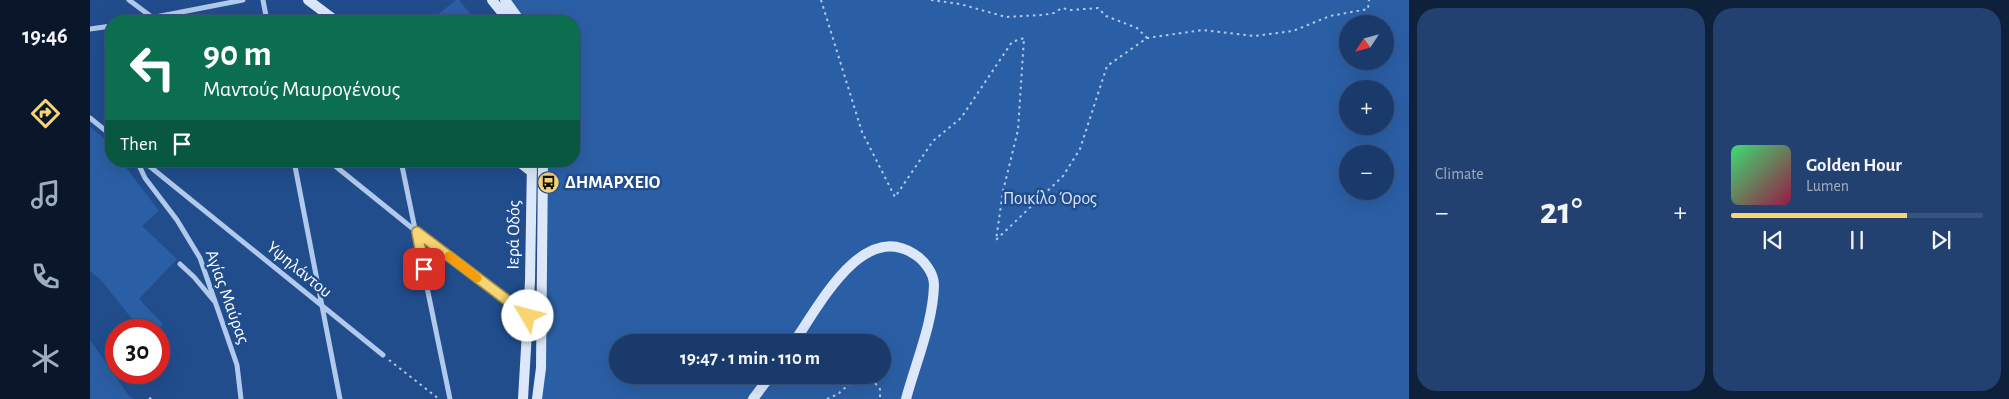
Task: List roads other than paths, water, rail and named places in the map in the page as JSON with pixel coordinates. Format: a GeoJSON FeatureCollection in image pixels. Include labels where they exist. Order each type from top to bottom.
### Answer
{"type":"FeatureCollection","features":[{"type":"Feature","properties":{"kind":"main road"},"geometry":{"type":"LineString","coordinates":[[308,0],[328,15]]}},
{"type":"Feature","properties":{"kind":"main road"},"geometry":{"type":"LineString","coordinates":[[492,0],[504,15]]}},
{"type":"Feature","properties":{"kind":"main road"},"geometry":{"type":"LineString","coordinates":[[505,0],[516,15]]}},
{"type":"Feature","properties":{"kind":"main road","name":"Ιερά Οδός"},"geometry":{"type":"LineString","coordinates":[[523,399],[528,316],[532,167]]}},
{"type":"Feature","properties":{"kind":"main road","name":"Ιερά Οδός"},"geometry":{"type":"LineString","coordinates":[[538,399],[541,348],[543,167]]}},
{"type":"Feature","properties":{"kind":"main road"},"geometry":{"type":"LineString","coordinates":[[800,334],[844,271],[863,255],[874,249],[894,246],[915,254],[931,273],[934,283],[930,314],[906,399]]}},
{"type":"Feature","properties":{"kind":"main road"},"geometry":{"type":"LineString","coordinates":[[753,399],[764,384]]}},
{"type":"Feature","properties":{"kind":"street"},"geometry":{"type":"LineString","coordinates":[[129,0],[148,15]]}},
{"type":"Feature","properties":{"kind":"street"},"geometry":{"type":"LineString","coordinates":[[177,15],[242,0]]}},
{"type":"Feature","properties":{"kind":"street"},"geometry":{"type":"LineString","coordinates":[[263,0],[266,15]]}},
{"type":"Feature","properties":{"kind":"street"},"geometry":{"type":"LineString","coordinates":[[90,29],[105,27]]}},
{"type":"Feature","properties":{"kind":"street"},"geometry":{"type":"LineString","coordinates":[[90,118],[105,130]]}},
{"type":"Feature","properties":{"kind":"street","name":"Αγίας Μαύρας"},"geometry":{"type":"LineString","coordinates":[[139,167],[197,252],[217,304],[237,365],[241,399]]}},
{"type":"Feature","properties":{"kind":"street","name":"Υψηλάντου"},"geometry":{"type":"LineString","coordinates":[[150,167],[383,355]]}},
{"type":"Feature","properties":{"kind":"street"},"geometry":{"type":"LineString","coordinates":[[295,167],[340,399]]}},
{"type":"Feature","properties":{"kind":"street"},"geometry":{"type":"LineString","coordinates":[[336,167],[417,232],[528,316]]}},
{"type":"Feature","properties":{"kind":"street"},"geometry":{"type":"LineString","coordinates":[[403,167],[450,399]]}},
{"type":"Feature","properties":{"kind":"street"},"geometry":{"type":"LineString","coordinates":[[180,264],[217,304]]}},
{"type":"Feature","properties":{"kind":"place","name":"ΔΗΜΑΡΧΕΙΟ"},"geometry":{"type":"Point","coordinates":[549,183]}},
{"type":"Feature","properties":{"kind":"park label","name":"Ποικίλο Όρος"},"geometry":{"type":"Point","coordinates":[1050,199]}}]}
